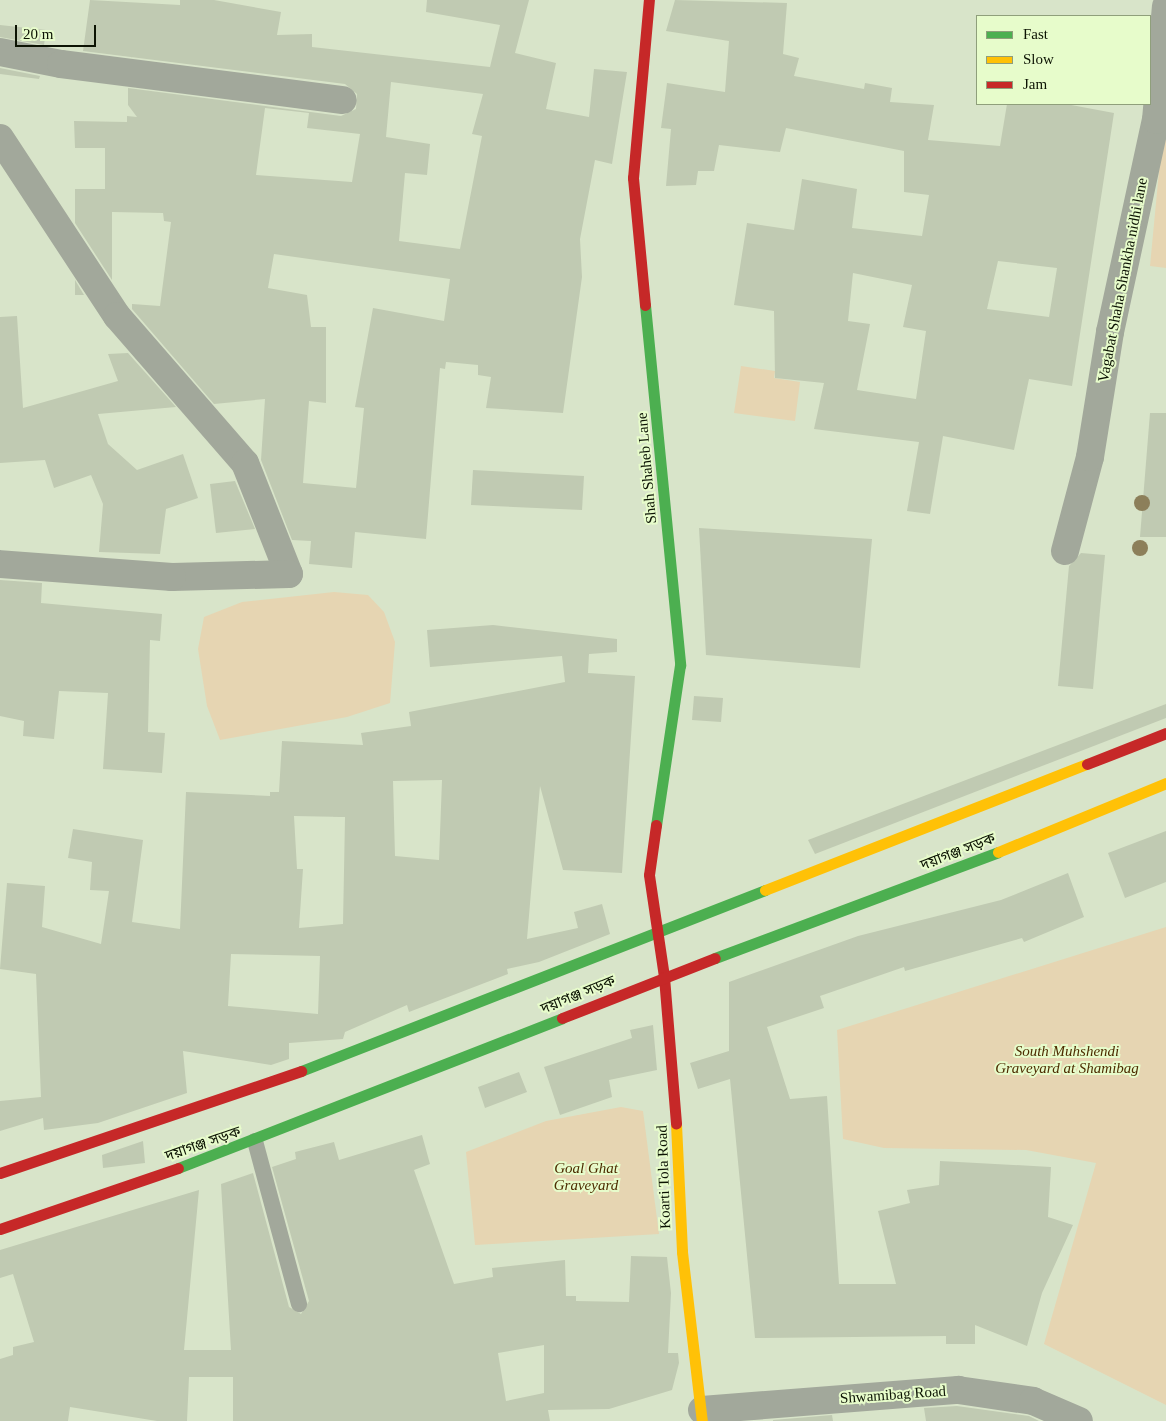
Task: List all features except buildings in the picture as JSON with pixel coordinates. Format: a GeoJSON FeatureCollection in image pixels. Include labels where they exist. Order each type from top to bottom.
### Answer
{"type":"FeatureCollection","features":[{"type":"Feature","properties":{"kind":"main road","name":"Shah Shaheb Lane"},"geometry":{"type":"LineString","coordinates":[[649,0],[633,178],[680,665],[649,875],[657,932]]}},
{"type":"Feature","properties":{"kind":"main road","name":"দয়াগঞ্জ সড়ক"},"geometry":{"type":"LineString","coordinates":[[0,1173],[324,1063],[1166,733]]}},
{"type":"Feature","properties":{"kind":"main road","name":"দয়াগঞ্জ সড়ক"},"geometry":{"type":"LineString","coordinates":[[0,1229],[255,1141],[664,976],[960,868],[1166,783]]}},
{"type":"Feature","properties":{"kind":"main road","name":"Koarti Tola Road"},"geometry":{"type":"LineString","coordinates":[[657,932],[664,976],[675,1098],[682,1252],[702,1415]]}},
{"type":"Feature","properties":{"kind":"street","name":"Vagabat Shaha Shankha nidhi lane"},"geometry":{"type":"LineString","coordinates":[[1065,551],[1090,457],[1110,332],[1156,120],[1166,6]]}},
{"type":"Feature","properties":{"kind":"street"},"geometry":{"type":"LineString","coordinates":[[0,52],[61,64],[343,100]]}},
{"type":"Feature","properties":{"kind":"street"},"geometry":{"type":"LineString","coordinates":[[0,138],[117,316],[245,463],[289,574],[172,577],[0,564]]}},
{"type":"Feature","properties":{"kind":"street","name":"Shwamibag Road"},"geometry":{"type":"LineString","coordinates":[[702,1415],[958,1390],[1033,1401],[1079,1421]]}},
{"type":"Feature","properties":{"kind":"lane"},"geometry":{"type":"LineString","coordinates":[[255,1141],[299,1304]]}},
{"type":"Feature","properties":{"kind":"green space"},"geometry":{"type":"Polygon","coordinates":[[[1166,98],[1166,268],[1150,266],[1166,98]]]}},
{"type":"Feature","properties":{"kind":"green space"},"geometry":{"type":"Polygon","coordinates":[[[741,366],[775,371],[774,378],[800,382],[795,421],[734,413],[741,366]]]}},
{"type":"Feature","properties":{"kind":"green space"},"geometry":{"type":"Polygon","coordinates":[[[334,592],[368,595],[384,612],[395,642],[390,703],[347,717],[220,740],[207,706],[198,649],[204,617],[242,602],[334,592]]]}},
{"type":"Feature","properties":{"kind":"green space","name":"South Muhshendi Graveyard at Shamibag"},"geometry":{"type":"Polygon","coordinates":[[[1166,927],[1166,1405],[1044,1344],[1096,1163],[1026,1150],[884,1148],[843,1139],[837,1030],[1166,927]]]}},
{"type":"Feature","properties":{"kind":"green space","name":"Goal Ghat Graveyard"},"geometry":{"type":"Polygon","coordinates":[[[621,1107],[643,1111],[659,1234],[475,1245],[466,1152],[546,1121],[621,1107]]]}},
{"type":"Feature","properties":{"kind":"traffic: fast"},"geometry":{"type":"LineString","coordinates":[[645,305],[680,665],[656,825]]}},
{"type":"Feature","properties":{"kind":"traffic: fast"},"geometry":{"type":"LineString","coordinates":[[715,958],[998,852]]}},
{"type":"Feature","properties":{"kind":"traffic: fast"},"geometry":{"type":"LineString","coordinates":[[301,1071],[765,890]]}},
{"type":"Feature","properties":{"kind":"traffic: fast"},"geometry":{"type":"LineString","coordinates":[[178,1168],[562,1018]]}},
{"type":"Feature","properties":{"kind":"traffic: slow"},"geometry":{"type":"LineString","coordinates":[[765,890],[1087,764]]}},
{"type":"Feature","properties":{"kind":"traffic: slow"},"geometry":{"type":"LineString","coordinates":[[998,852],[1166,783]]}},
{"type":"Feature","properties":{"kind":"traffic: slow"},"geometry":{"type":"LineString","coordinates":[[676,1124],[682,1252],[702,1421]]}},
{"type":"Feature","properties":{"kind":"traffic: jam"},"geometry":{"type":"LineString","coordinates":[[645,305],[633,178],[649,0]]}},
{"type":"Feature","properties":{"kind":"traffic: jam"},"geometry":{"type":"LineString","coordinates":[[1087,764],[1166,733]]}},
{"type":"Feature","properties":{"kind":"traffic: jam"},"geometry":{"type":"LineString","coordinates":[[656,825],[649,875],[664,977],[676,1124]]}},
{"type":"Feature","properties":{"kind":"traffic: jam"},"geometry":{"type":"LineString","coordinates":[[562,1018],[715,958]]}},
{"type":"Feature","properties":{"kind":"traffic: jam"},"geometry":{"type":"LineString","coordinates":[[0,1173],[301,1071]]}},
{"type":"Feature","properties":{"kind":"traffic: jam"},"geometry":{"type":"LineString","coordinates":[[0,1229],[178,1168]]}}]}
